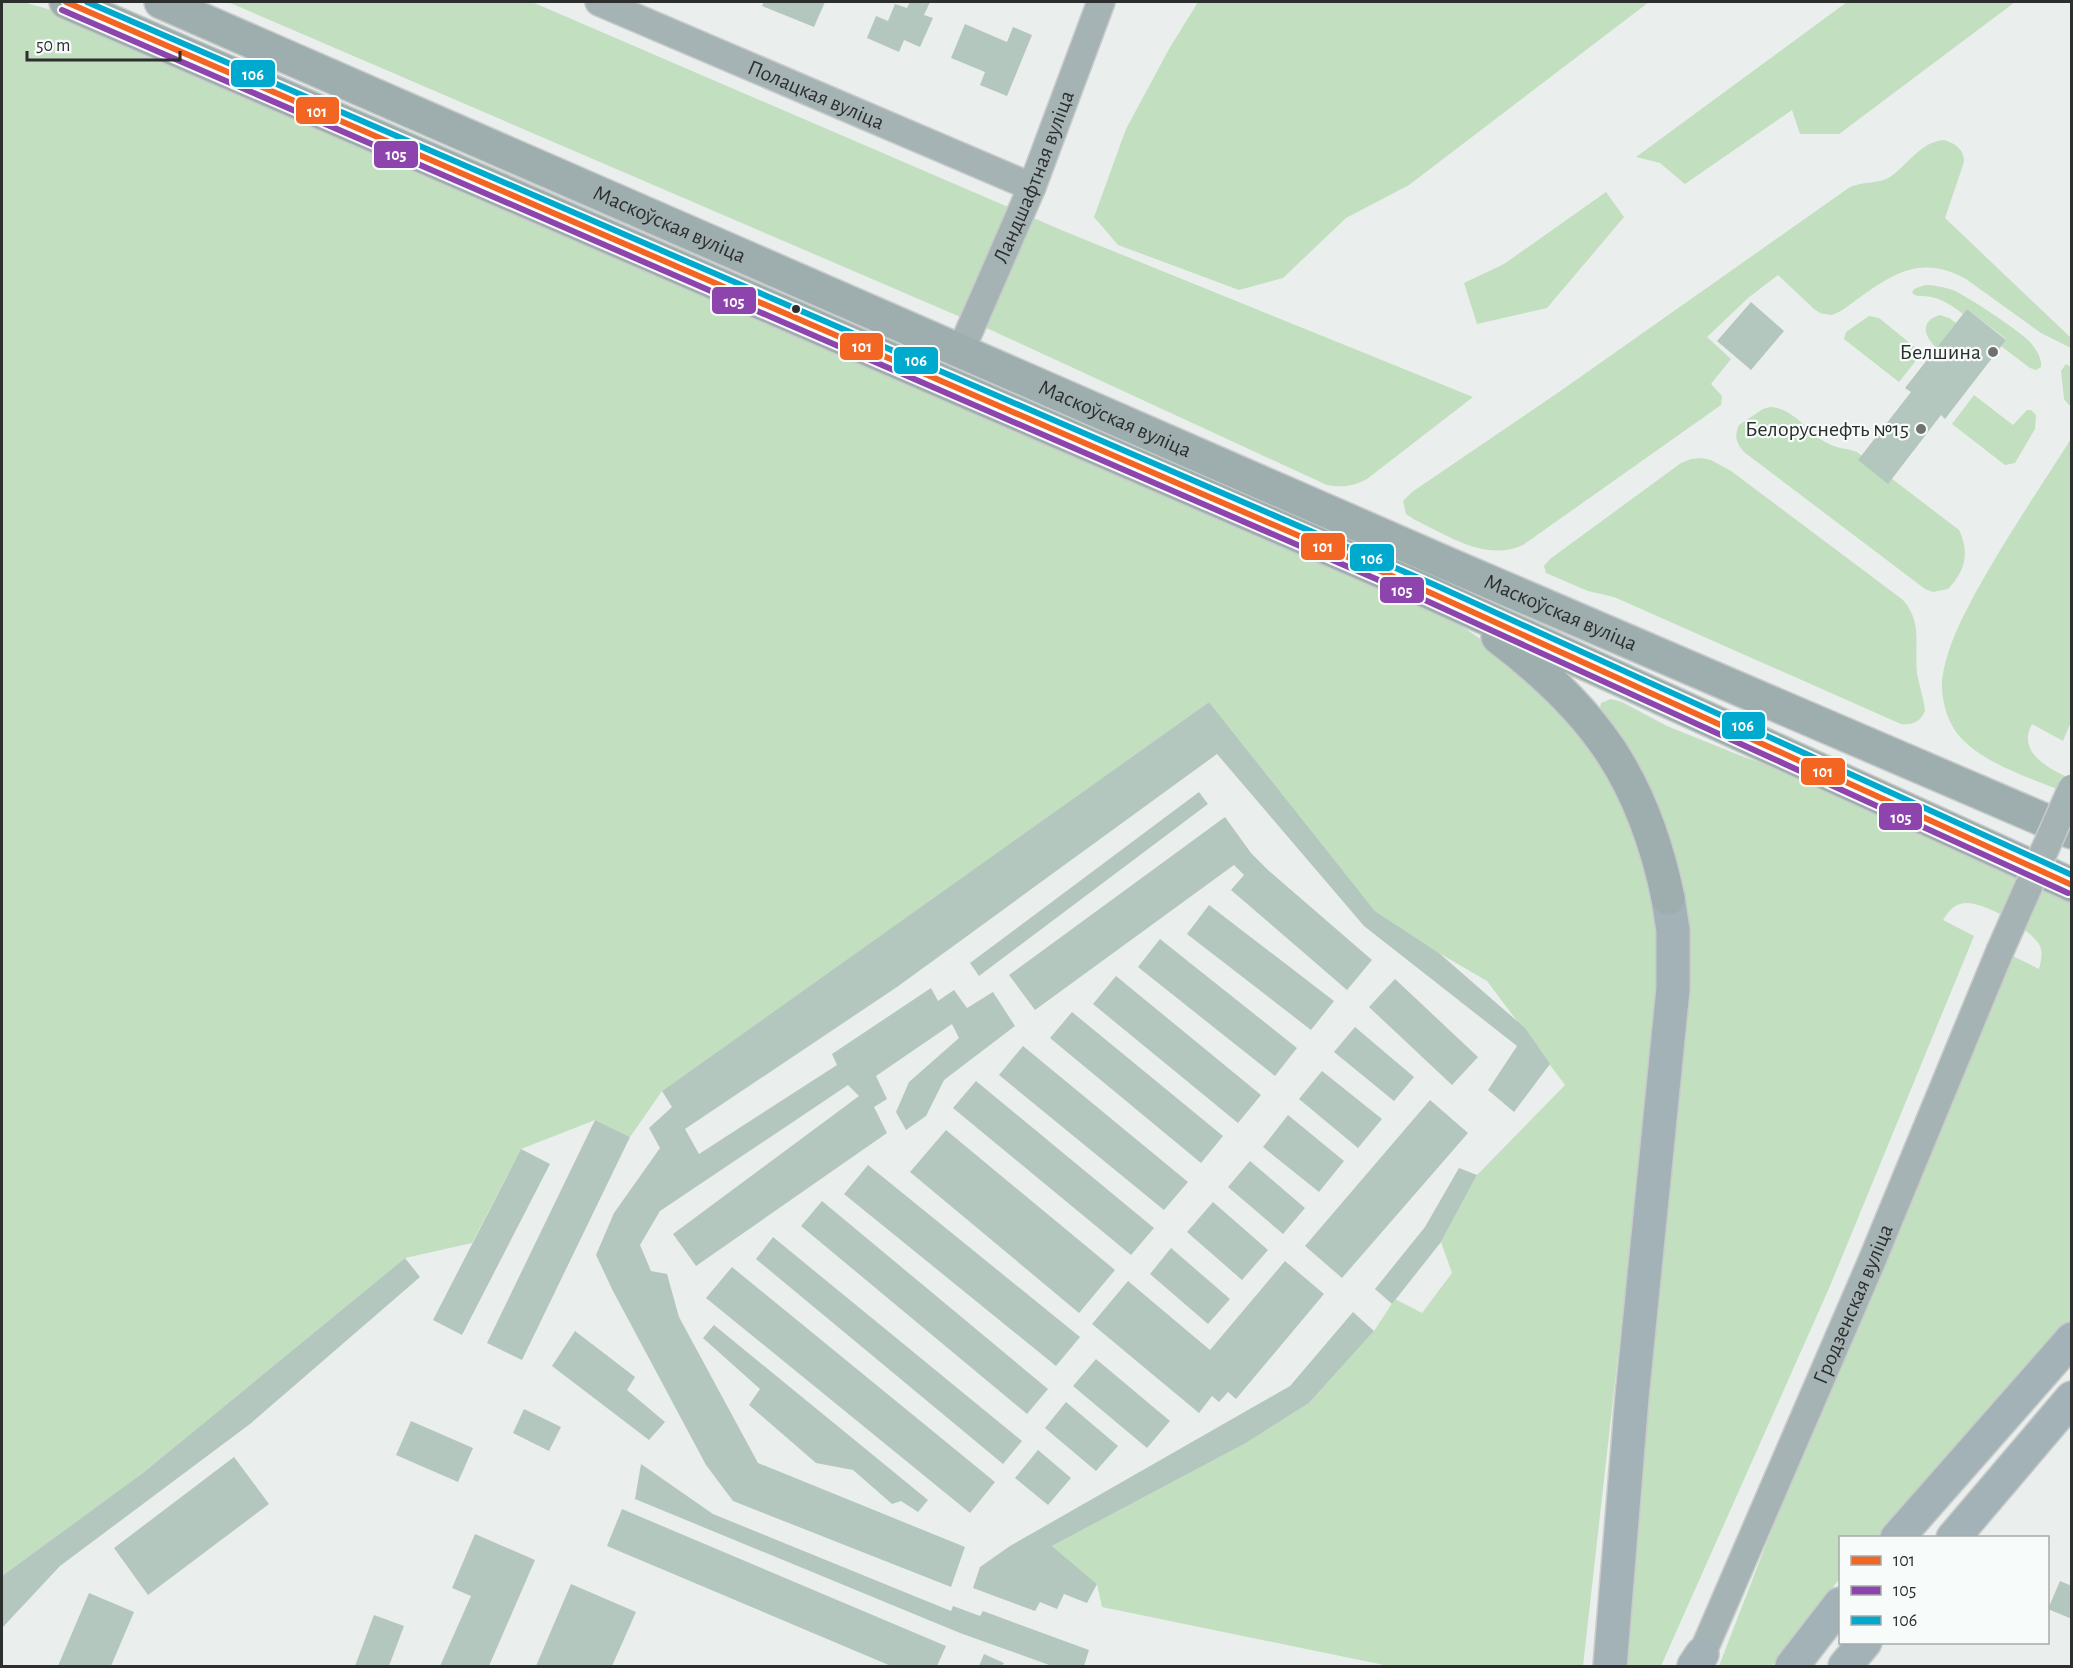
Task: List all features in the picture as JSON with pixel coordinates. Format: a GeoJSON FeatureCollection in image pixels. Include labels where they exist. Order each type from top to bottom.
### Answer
{"type":"FeatureCollection","features":[{"type":"Feature","properties":{"kind":"highway","name":"Маскоўская вуліца"},"geometry":{"type":"LineString","coordinates":[[66,2],[1431,593],[2072,885]]}},
{"type":"Feature","properties":{"kind":"highway","name":"Маскоўская вуліца"},"geometry":{"type":"LineString","coordinates":[[161,2],[1458,569],[2072,832]]}},
{"type":"Feature","properties":{"kind":"highway"},"geometry":{"type":"LineString","coordinates":[[947,384],[961,350]]}},
{"type":"Feature","properties":{"kind":"highway"},"geometry":{"type":"LineString","coordinates":[[1431,593],[1525,658],[1553,682],[1596,728],[1622,770],[1642,810],[1662,868],[1668,898]]}},
{"type":"Feature","properties":{"kind":"main road"},"geometry":{"type":"LineString","coordinates":[[1610,1666],[1632,1397],[1673,989],[1672,930],[1668,898]]}},
{"type":"Feature","properties":{"kind":"main road"},"geometry":{"type":"LineString","coordinates":[[1899,1536],[2072,1339]]}},
{"type":"Feature","properties":{"kind":"main road"},"geometry":{"type":"LineString","coordinates":[[1955,1536],[2072,1398]]}},
{"type":"Feature","properties":{"kind":"main road"},"geometry":{"type":"LineString","coordinates":[[1792,1666],[1839,1605]]}},
{"type":"Feature","properties":{"kind":"main road"},"geometry":{"type":"LineString","coordinates":[[1845,1666],[1863,1644]]}},
{"type":"Feature","properties":{"kind":"street","name":"Полацкая вуліца"},"geometry":{"type":"LineString","coordinates":[[598,2],[1032,186]]}},
{"type":"Feature","properties":{"kind":"street","name":"Ландшафтная вуліца"},"geometry":{"type":"LineString","coordinates":[[961,350],[1032,186],[1101,2]]}},
{"type":"Feature","properties":{"kind":"street","name":"Гродзенская вуліца"},"geometry":{"type":"LineString","coordinates":[[1698,1662],[1870,1263],[2000,951],[2072,788]]}},
{"type":"Feature","properties":{"kind":"green space"},"geometry":{"type":"Polygon","coordinates":[[[2,2],[23,2],[65,14],[1453,620],[1510,662],[1549,697],[1580,733],[1597,758],[1625,810],[1645,866],[1652,895],[1658,941],[1659,992],[1583,1666],[1389,1666],[1102,1607],[1097,1584],[1052,1546],[1246,1443],[1309,1403],[1374,1331],[1395,1299],[1422,1313],[1452,1273],[1441,1242],[1477,1175],[1565,1085],[1487,981],[1375,911],[1209,702],[662,1091],[630,1137],[595,1120],[521,1149],[472,1243],[405,1258],[144,1472],[2,1576],[2,2]]]}},
{"type":"Feature","properties":{"kind":"green space"},"geometry":{"type":"Polygon","coordinates":[[[228,2],[532,2],[1066,232],[1473,397],[1367,479],[1348,486],[1327,485],[993,331],[228,2]]]}},
{"type":"Feature","properties":{"kind":"green space"},"geometry":{"type":"Polygon","coordinates":[[[1198,2],[1649,2],[1409,185],[1346,218],[1283,278],[1239,290],[1118,245],[1094,217],[1126,129],[1169,49],[1198,2]]]}},
{"type":"Feature","properties":{"kind":"green space"},"geometry":{"type":"Polygon","coordinates":[[[1847,2],[2015,2],[1839,134],[1800,134],[1792,110],[1685,184],[1660,163],[1636,157],[1847,2]]]}},
{"type":"Feature","properties":{"kind":"green space"},"geometry":{"type":"Polygon","coordinates":[[[1944,140],[1958,148],[1963,154],[1964,162],[1945,218],[2071,338],[2071,348],[2041,333],[1966,279],[1936,268],[1910,270],[1897,274],[1831,315],[1814,309],[1778,275],[1748,298],[1707,337],[1731,359],[1711,384],[1722,396],[1721,405],[1523,545],[1495,551],[1482,549],[1454,539],[1406,514],[1403,501],[1412,492],[1559,392],[1850,187],[1890,177],[1921,149],[1944,140]]]}},
{"type":"Feature","properties":{"kind":"green space"},"geometry":{"type":"Polygon","coordinates":[[[1606,192],[1624,217],[1547,308],[1477,324],[1464,283],[1504,264],[1606,192]]]}},
{"type":"Feature","properties":{"kind":"green space"},"geometry":{"type":"Polygon","coordinates":[[[1925,285],[1953,290],[2024,336],[2040,357],[2041,367],[2036,370],[2030,368],[2001,346],[2006,339],[1967,309],[1963,314],[1940,300],[1912,293],[1914,289],[1925,285]]]}},
{"type":"Feature","properties":{"kind":"green space"},"geometry":{"type":"Polygon","coordinates":[[[1940,315],[1956,323],[1937,348],[1929,339],[1926,325],[1940,315]]]}},
{"type":"Feature","properties":{"kind":"green space"},"geometry":{"type":"Polygon","coordinates":[[[1869,316],[1879,318],[1922,353],[1899,382],[1844,339],[1846,332],[1869,316]]]}},
{"type":"Feature","properties":{"kind":"green space"},"geometry":{"type":"Polygon","coordinates":[[[2066,364],[2071,367],[2071,405],[2064,399],[2061,371],[2066,364]]]}},
{"type":"Feature","properties":{"kind":"green space"},"geometry":{"type":"Polygon","coordinates":[[[1974,395],[2013,425],[2027,410],[2031,410],[2036,415],[2035,429],[2015,463],[2005,465],[1952,424],[1974,395]]]}},
{"type":"Feature","properties":{"kind":"green space"},"geometry":{"type":"Polygon","coordinates":[[[1770,407],[1787,412],[1821,440],[1836,447],[1857,452],[1959,530],[1964,546],[1964,561],[1948,589],[1933,592],[1925,589],[1744,452],[1737,439],[1739,425],[1770,407]]]}},
{"type":"Feature","properties":{"kind":"green space"},"geometry":{"type":"Polygon","coordinates":[[[2071,439],[2071,722],[2063,741],[2032,724],[2028,734],[2028,743],[2032,752],[2045,765],[2071,779],[2071,795],[2009,770],[1966,743],[1949,720],[1943,700],[1942,680],[1951,645],[1971,601],[2071,439]]]}},
{"type":"Feature","properties":{"kind":"green space"},"geometry":{"type":"Polygon","coordinates":[[[1701,458],[1711,460],[1731,471],[1903,600],[1913,617],[1915,626],[1917,673],[1925,711],[1921,718],[1913,723],[1901,724],[1614,597],[1588,591],[1546,573],[1544,566],[1550,559],[1681,463],[1701,458]]]}},
{"type":"Feature","properties":{"kind":"green space"},"geometry":{"type":"Polygon","coordinates":[[[1611,699],[1622,702],[1667,726],[1744,757],[1817,781],[2071,900],[2071,1320],[1878,1536],[1839,1536],[1839,1579],[1772,1666],[1719,1666],[1847,1335],[2009,954],[2039,969],[2040,946],[2027,931],[2016,923],[1979,905],[1968,903],[1957,905],[1943,920],[1974,936],[1830,1286],[1661,1666],[1623,1666],[1686,972],[1599,713],[1601,703],[1611,699]]]}},
{"type":"Feature","properties":{"kind":"building"},"geometry":{"type":"Polygon","coordinates":[[[764,2],[825,2],[814,27],[762,6],[764,2]]]}},
{"type":"Feature","properties":{"kind":"building"},"geometry":{"type":"Polygon","coordinates":[[[910,2],[930,2],[924,15],[933,18],[920,47],[904,40],[899,52],[867,38],[876,16],[888,21],[895,4],[907,8],[910,2]]]}},
{"type":"Feature","properties":{"kind":"building"},"geometry":{"type":"Polygon","coordinates":[[[965,24],[1007,42],[1013,27],[1032,35],[1007,96],[980,85],[985,72],[951,58],[965,24]]]}},
{"type":"Feature","properties":{"kind":"building"},"geometry":{"type":"Polygon","coordinates":[[[1751,302],[1784,331],[1751,370],[1717,341],[1751,302]]]}},
{"type":"Feature","properties":{"kind":"building"},"geometry":{"type":"Polygon","coordinates":[[[1967,309],[2006,340],[1945,419],[1941,415],[1888,484],[1858,460],[1911,392],[1905,388],[1967,309]]]}},
{"type":"Feature","properties":{"kind":"building"},"geometry":{"type":"Polygon","coordinates":[[[1209,702],[1375,911],[1439,953],[1525,1028],[1550,1064],[1514,1112],[1488,1090],[1517,1046],[1364,926],[1217,754],[897,987],[685,1129],[699,1154],[837,1065],[832,1054],[931,988],[938,1001],[954,990],[967,1008],[993,992],[1015,1026],[944,1080],[926,1116],[906,1130],[896,1112],[909,1082],[959,1038],[952,1024],[876,1076],[887,1099],[874,1107],[887,1133],[696,1266],[673,1234],[859,1096],[848,1085],[660,1211],[640,1245],[651,1271],[667,1274],[679,1317],[758,1463],[965,1547],[951,1587],[733,1501],[706,1465],[596,1255],[614,1213],[660,1148],[649,1128],[672,1107],[662,1091],[1209,702]]]}},
{"type":"Feature","properties":{"kind":"building"},"geometry":{"type":"Polygon","coordinates":[[[1199,792],[1208,804],[979,976],[970,963],[1199,792]]]}},
{"type":"Feature","properties":{"kind":"building"},"geometry":{"type":"Polygon","coordinates":[[[1225,817],[1251,853],[1269,871],[1372,960],[1347,990],[1231,890],[1244,875],[1234,865],[1035,1010],[1009,975],[1225,817]]]}},
{"type":"Feature","properties":{"kind":"building"},"geometry":{"type":"Polygon","coordinates":[[[1209,905],[1334,1001],[1311,1030],[1187,934],[1209,905]]]}},
{"type":"Feature","properties":{"kind":"building"},"geometry":{"type":"Polygon","coordinates":[[[1160,939],[1297,1048],[1275,1076],[1138,967],[1160,939]]]}},
{"type":"Feature","properties":{"kind":"building"},"geometry":{"type":"Polygon","coordinates":[[[1116,976],[1261,1095],[1238,1123],[1093,1004],[1116,976]]]}},
{"type":"Feature","properties":{"kind":"building"},"geometry":{"type":"Polygon","coordinates":[[[1395,979],[1478,1057],[1452,1085],[1369,1007],[1395,979]]]}},
{"type":"Feature","properties":{"kind":"building"},"geometry":{"type":"Polygon","coordinates":[[[1072,1012],[1223,1136],[1201,1163],[1050,1038],[1072,1012]]]}},
{"type":"Feature","properties":{"kind":"building"},"geometry":{"type":"Polygon","coordinates":[[[1355,1027],[1414,1077],[1394,1101],[1334,1052],[1355,1027]]]}},
{"type":"Feature","properties":{"kind":"building"},"geometry":{"type":"Polygon","coordinates":[[[1023,1046],[1188,1182],[1164,1210],[999,1075],[1023,1046]]]}},
{"type":"Feature","properties":{"kind":"building"},"geometry":{"type":"Polygon","coordinates":[[[1322,1071],[1382,1119],[1358,1148],[1299,1099],[1322,1071]]]}},
{"type":"Feature","properties":{"kind":"building"},"geometry":{"type":"Polygon","coordinates":[[[976,1081],[1154,1228],[1131,1255],[953,1108],[976,1081]]]}},
{"type":"Feature","properties":{"kind":"building"},"geometry":{"type":"Polygon","coordinates":[[[1430,1100],[1468,1133],[1342,1278],[1305,1246],[1430,1100]]]}},
{"type":"Feature","properties":{"kind":"building"},"geometry":{"type":"Polygon","coordinates":[[[1288,1115],[1344,1161],[1319,1192],[1263,1147],[1288,1115]]]}},
{"type":"Feature","properties":{"kind":"building"},"geometry":{"type":"Polygon","coordinates":[[[595,1120],[630,1137],[522,1360],[487,1343],[595,1120]]]}},
{"type":"Feature","properties":{"kind":"building"},"geometry":{"type":"Polygon","coordinates":[[[946,1130],[1115,1270],[1079,1313],[910,1172],[946,1130]]]}},
{"type":"Feature","properties":{"kind":"building"},"geometry":{"type":"Polygon","coordinates":[[[521,1149],[550,1164],[462,1335],[433,1320],[521,1149]]]}},
{"type":"Feature","properties":{"kind":"building"},"geometry":{"type":"Polygon","coordinates":[[[1250,1161],[1305,1208],[1283,1234],[1228,1187],[1250,1161]]]}},
{"type":"Feature","properties":{"kind":"building"},"geometry":{"type":"Polygon","coordinates":[[[868,1165],[1080,1337],[1056,1366],[844,1194],[868,1165]]]}},
{"type":"Feature","properties":{"kind":"building"},"geometry":{"type":"Polygon","coordinates":[[[1459,1168],[1477,1175],[1441,1242],[1392,1304],[1375,1289],[1425,1227],[1459,1168]]]}},
{"type":"Feature","properties":{"kind":"building"},"geometry":{"type":"Polygon","coordinates":[[[822,1201],[1048,1389],[1027,1414],[801,1226],[822,1201]]]}},
{"type":"Feature","properties":{"kind":"building"},"geometry":{"type":"Polygon","coordinates":[[[1213,1202],[1268,1250],[1242,1280],[1187,1232],[1213,1202]]]}},
{"type":"Feature","properties":{"kind":"building"},"geometry":{"type":"Polygon","coordinates":[[[773,1237],[1022,1441],[1003,1464],[756,1259],[773,1237]]]}},
{"type":"Feature","properties":{"kind":"building"},"geometry":{"type":"Polygon","coordinates":[[[1171,1248],[1230,1299],[1208,1324],[1150,1274],[1171,1248]]]}},
{"type":"Feature","properties":{"kind":"building"},"geometry":{"type":"Polygon","coordinates":[[[405,1258],[420,1277],[250,1424],[60,1566],[2,1628],[2,1576],[144,1472],[405,1258]]]}},
{"type":"Feature","properties":{"kind":"building"},"geometry":{"type":"Polygon","coordinates":[[[1285,1261],[1324,1294],[1236,1399],[1228,1392],[1219,1402],[1212,1396],[1199,1413],[1092,1324],[1128,1281],[1210,1350],[1285,1261]]]}},
{"type":"Feature","properties":{"kind":"building"},"geometry":{"type":"Polygon","coordinates":[[[732,1267],[995,1482],[970,1513],[706,1298],[732,1267]]]}},
{"type":"Feature","properties":{"kind":"building"},"geometry":{"type":"Polygon","coordinates":[[[1353,1312],[1374,1331],[1309,1403],[1246,1443],[1052,1546],[1097,1584],[1087,1603],[1064,1594],[1057,1609],[1040,1602],[1035,1611],[973,1588],[980,1567],[1010,1546],[1290,1386],[1353,1312]]]}},
{"type":"Feature","properties":{"kind":"building"},"geometry":{"type":"Polygon","coordinates":[[[714,1325],[928,1500],[918,1512],[901,1501],[892,1504],[853,1470],[816,1463],[749,1405],[760,1389],[703,1338],[714,1325]]]}},
{"type":"Feature","properties":{"kind":"building"},"geometry":{"type":"Polygon","coordinates":[[[575,1331],[635,1377],[627,1390],[665,1422],[649,1440],[552,1366],[575,1331]]]}},
{"type":"Feature","properties":{"kind":"building"},"geometry":{"type":"Polygon","coordinates":[[[1096,1359],[1170,1421],[1147,1448],[1073,1386],[1096,1359]]]}},
{"type":"Feature","properties":{"kind":"building"},"geometry":{"type":"Polygon","coordinates":[[[1066,1402],[1118,1446],[1096,1471],[1045,1428],[1066,1402]]]}},
{"type":"Feature","properties":{"kind":"building"},"geometry":{"type":"Polygon","coordinates":[[[524,1409],[561,1427],[549,1451],[513,1433],[524,1409]]]}},
{"type":"Feature","properties":{"kind":"building"},"geometry":{"type":"Polygon","coordinates":[[[411,1421],[473,1448],[458,1482],[396,1455],[411,1421]]]}},
{"type":"Feature","properties":{"kind":"building"},"geometry":{"type":"Polygon","coordinates":[[[1038,1450],[1071,1478],[1048,1505],[1015,1478],[1038,1450]]]}},
{"type":"Feature","properties":{"kind":"building"},"geometry":{"type":"Polygon","coordinates":[[[234,1457],[269,1504],[148,1595],[114,1548],[234,1457]]]}},
{"type":"Feature","properties":{"kind":"building"},"geometry":{"type":"Polygon","coordinates":[[[641,1464],[713,1514],[951,1611],[953,1606],[980,1616],[983,1611],[1089,1650],[1084,1666],[1052,1666],[960,1633],[635,1499],[641,1464]]]}},
{"type":"Feature","properties":{"kind":"building"},"geometry":{"type":"Polygon","coordinates":[[[622,1509],[946,1646],[937,1666],[891,1666],[607,1546],[622,1509]]]}},
{"type":"Feature","properties":{"kind":"building"},"geometry":{"type":"Polygon","coordinates":[[[475,1534],[535,1560],[489,1666],[440,1666],[471,1596],[452,1588],[475,1534]]]}},
{"type":"Feature","properties":{"kind":"building"},"geometry":{"type":"Polygon","coordinates":[[[2060,1581],[2072,1586],[2072,1619],[2049,1609],[2060,1581]]]}},
{"type":"Feature","properties":{"kind":"building"},"geometry":{"type":"Polygon","coordinates":[[[571,1584],[636,1612],[612,1666],[536,1666],[571,1584]]]}},
{"type":"Feature","properties":{"kind":"building"},"geometry":{"type":"Polygon","coordinates":[[[89,1593],[134,1612],[111,1666],[58,1666],[89,1593]]]}},
{"type":"Feature","properties":{"kind":"building"},"geometry":{"type":"Polygon","coordinates":[[[374,1615],[404,1626],[389,1666],[355,1666],[374,1615]]]}},
{"type":"Feature","properties":{"kind":"building"},"geometry":{"type":"Polygon","coordinates":[[[984,1654],[1004,1663],[1002,1666],[979,1666],[984,1654]]]}},
{"type":"Feature","properties":{"kind":"transit line","name":"101"},"geometry":{"type":"LineString","coordinates":[[66,2],[1431,593],[2072,885]]}},
{"type":"Feature","properties":{"kind":"transit line","name":"106"},"geometry":{"type":"LineString","coordinates":[[87,2],[1435,585],[2072,875]]}},
{"type":"Feature","properties":{"kind":"transit line","name":"105"},"geometry":{"type":"LineString","coordinates":[[62,10],[1427,601],[2068,893]]}},
{"type":"Feature","properties":{"kind":"place","name":"Белшина"},"geometry":{"type":"Point","coordinates":[1993,352]}},
{"type":"Feature","properties":{"kind":"place","name":"Белоруснефть №15"},"geometry":{"type":"Point","coordinates":[1921,429]}}]}
